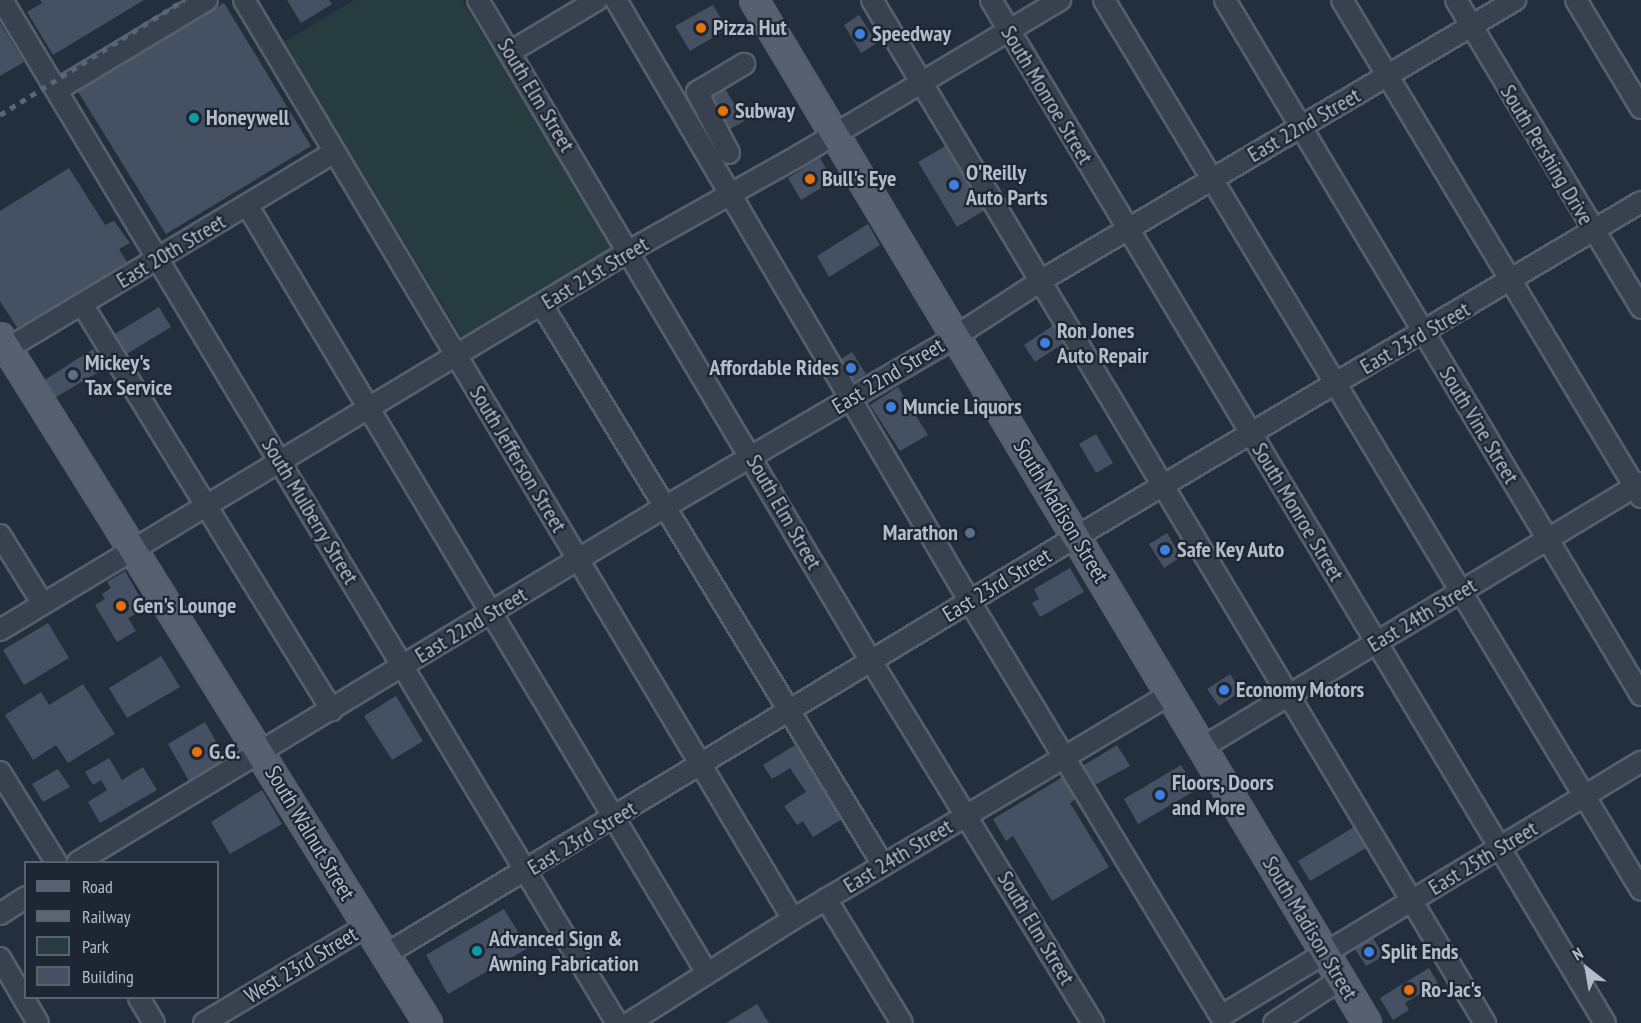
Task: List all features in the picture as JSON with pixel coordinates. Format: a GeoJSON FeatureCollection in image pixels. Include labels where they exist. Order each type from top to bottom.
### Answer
{"type":"FeatureCollection","features":[{"type":"Feature","properties":{"kind":"main road","name":"South Madison Street"},"geometry":{"type":"LineString","coordinates":[[754,0],[1367,1023]]}},
{"type":"Feature","properties":{"kind":"main road","name":"South Walnut Street"},"geometry":{"type":"LineString","coordinates":[[2,346],[261,753],[428,1023]]}},
{"type":"Feature","properties":{"kind":"street","name":"South Mulberry Street"},"geometry":{"type":"LineString","coordinates":[[2,0],[279,462],[405,665],[617,1023]]}},
{"type":"Feature","properties":{"kind":"street"},"geometry":{"type":"LineString","coordinates":[[57,90],[207,0]]}},
{"type":"Feature","properties":{"kind":"street","name":"South Jefferson Street"},"geometry":{"type":"LineString","coordinates":[[244,0],[578,560],[703,764],[793,919]]}},
{"type":"Feature","properties":{"kind":"street","name":"South Elm Street"},"geometry":{"type":"LineString","coordinates":[[478,0],[753,457],[871,661],[967,814],[1093,1023]]}},
{"type":"Feature","properties":{"kind":"street"},"geometry":{"type":"LineString","coordinates":[[510,52],[597,0]]}},
{"type":"Feature","properties":{"kind":"street"},"geometry":{"type":"LineString","coordinates":[[616,0],[970,602],[1065,756]]}},
{"type":"Feature","properties":{"kind":"street"},"geometry":{"type":"LineString","coordinates":[[872,0],[1042,280],[1485,1023]]}},
{"type":"Feature","properties":{"kind":"street","name":"South Monroe Street"},"geometry":{"type":"LineString","coordinates":[[991,0],[1605,1023]]}},
{"type":"Feature","properties":{"kind":"street","name":"East 21st Street"},"geometry":{"type":"LineString","coordinates":[[0,630],[629,251],[834,135],[1060,0]]}},
{"type":"Feature","properties":{"kind":"street"},"geometry":{"type":"LineString","coordinates":[[1104,0],[1641,890]]}},
{"type":"Feature","properties":{"kind":"street","name":"South Vine Street"},"geometry":{"type":"LineString","coordinates":[[1225,0],[1641,695]]}},
{"type":"Feature","properties":{"kind":"street"},"geometry":{"type":"LineString","coordinates":[[1342,0],[1639,489]]}},
{"type":"Feature","properties":{"kind":"street","name":"South Pershing Drive"},"geometry":{"type":"LineString","coordinates":[[1456,0],[1641,309]]}},
{"type":"Feature","properties":{"kind":"street","name":"East 22nd Street"},"geometry":{"type":"LineString","coordinates":[[80,861],[490,615],[663,508],[753,457],[956,335],[1042,280],[1515,0]]}},
{"type":"Feature","properties":{"kind":"street"},"geometry":{"type":"LineString","coordinates":[[1575,0],[1641,108]]}},
{"type":"Feature","properties":{"kind":"street"},"geometry":{"type":"LineString","coordinates":[[729,153],[697,92],[744,64]]}},
{"type":"Feature","properties":{"kind":"street","name":"East 20th Street"},"geometry":{"type":"LineString","coordinates":[[2,346],[82,304],[334,152]]}},
{"type":"Feature","properties":{"kind":"street","name":"East 23rd Street"},"geometry":{"type":"LineString","coordinates":[[386,954],[614,819],[1076,537],[1164,488],[1641,202]]}},
{"type":"Feature","properties":{"kind":"street"},"geometry":{"type":"LineString","coordinates":[[247,205],[366,409],[707,973]]}},
{"type":"Feature","properties":{"kind":"street"},"geometry":{"type":"LineString","coordinates":[[82,304],[332,710]]}},
{"type":"Feature","properties":{"kind":"street"},"geometry":{"type":"LineString","coordinates":[[542,305],[663,508],[883,865]]}},
{"type":"Feature","properties":{"kind":"street","name":"East 24th Street"},"geometry":{"type":"LineString","coordinates":[[1203,747],[1548,539],[1639,489]]}},
{"type":"Feature","properties":{"kind":"street"},"geometry":{"type":"LineString","coordinates":[[0,535],[43,604]]}},
{"type":"Feature","properties":{"kind":"street","name":"East 24th Street"},"geometry":{"type":"LineString","coordinates":[[629,1023],[793,919],[1171,694]]}},
{"type":"Feature","properties":{"kind":"street","name":"East 25th Street"},"geometry":{"type":"LineString","coordinates":[[1065,756],[1221,1016],[1641,762]]}},
{"type":"Feature","properties":{"kind":"street"},"geometry":{"type":"LineString","coordinates":[[0,772],[55,861]]}},
{"type":"Feature","properties":{"kind":"street"},"geometry":{"type":"LineString","coordinates":[[0,914],[24,898]]}},
{"type":"Feature","properties":{"kind":"street"},"geometry":{"type":"LineString","coordinates":[[826,899],[902,1023]]}},
{"type":"Feature","properties":{"kind":"street","name":"West 23rd Street"},"geometry":{"type":"LineString","coordinates":[[204,1023],[367,926]]}},
{"type":"Feature","properties":{"kind":"street"},"geometry":{"type":"LineString","coordinates":[[0,958],[38,1023]]}},
{"type":"Feature","properties":{"kind":"street"},"geometry":{"type":"LineString","coordinates":[[1274,1023],[1341,980]]}},
{"type":"Feature","properties":{"kind":"street"},"geometry":{"type":"LineString","coordinates":[[140,999],[154,1023]]}},
{"type":"Feature","properties":{"kind":"green space"},"geometry":{"type":"Polygon","coordinates":[[[354,0],[462,0],[613,249],[463,339],[283,43],[354,0]]]}},
{"type":"Feature","properties":{"kind":"building"},"geometry":{"type":"Polygon","coordinates":[[[40,0],[144,0],[53,55],[27,12],[42,3],[40,0]]]}},
{"type":"Feature","properties":{"kind":"building"},"geometry":{"type":"Polygon","coordinates":[[[287,0],[329,0],[332,4],[301,23],[287,0]]]}},
{"type":"Feature","properties":{"kind":"building","name":"Honeywell"},"geometry":{"type":"Polygon","coordinates":[[[224,3],[311,146],[166,234],[77,90],[224,3]]]}},
{"type":"Feature","properties":{"kind":"building","name":"Pizza Hut"},"geometry":{"type":"Polygon","coordinates":[[[713,5],[727,29],[690,51],[675,26],[713,5]]]}},
{"type":"Feature","properties":{"kind":"building","name":"Speedway"},"geometry":{"type":"Polygon","coordinates":[[[859,15],[877,43],[861,53],[844,25],[859,15]]]}},
{"type":"Feature","properties":{"kind":"building"},"geometry":{"type":"Polygon","coordinates":[[[0,23],[24,62],[0,76],[0,23]]]}},
{"type":"Feature","properties":{"kind":"building","name":"Subway"},"geometry":{"type":"Polygon","coordinates":[[[724,87],[744,121],[722,134],[702,101],[724,87]]]}},
{"type":"Feature","properties":{"kind":"building","name":"O'Reilly Auto Parts"},"geometry":{"type":"Polygon","coordinates":[[[951,143],[990,207],[957,227],[918,162],[951,143]]]}},
{"type":"Feature","properties":{"kind":"building","name":"Bull's Eye"},"geometry":{"type":"Polygon","coordinates":[[[820,158],[833,181],[801,200],[788,178],[820,158]]]}},
{"type":"Feature","properties":{"kind":"building"},"geometry":{"type":"Polygon","coordinates":[[[69,168],[105,225],[114,221],[130,243],[119,249],[127,262],[18,329],[0,301],[0,211],[69,168]]]}},
{"type":"Feature","properties":{"kind":"building"},"geometry":{"type":"Polygon","coordinates":[[[868,224],[880,245],[829,277],[817,256],[868,224]]]}},
{"type":"Feature","properties":{"kind":"building"},"geometry":{"type":"Polygon","coordinates":[[[159,307],[171,327],[120,358],[108,338],[159,307]]]}},
{"type":"Feature","properties":{"kind":"building","name":"Ron Jones Auto Repair"},"geometry":{"type":"Polygon","coordinates":[[[1055,324],[1067,341],[1035,362],[1024,345],[1055,324]]]}},
{"type":"Feature","properties":{"kind":"building","name":"Mickey's Tax Service"},"geometry":{"type":"Polygon","coordinates":[[[93,349],[105,368],[53,399],[43,381],[93,349]]]}},
{"type":"Feature","properties":{"kind":"building","name":"Affordable Rides"},"geometry":{"type":"Polygon","coordinates":[[[852,352],[866,374],[850,384],[836,362],[852,352]]]}},
{"type":"Feature","properties":{"kind":"building"},"geometry":{"type":"Polygon","coordinates":[[[898,387],[928,435],[900,451],[870,405],[898,387]]]}},
{"type":"Feature","properties":{"kind":"building"},"geometry":{"type":"Polygon","coordinates":[[[1096,434],[1113,463],[1096,473],[1079,444],[1096,434]]]}},
{"type":"Feature","properties":{"kind":"building","name":"Safe Key Auto"},"geometry":{"type":"Polygon","coordinates":[[[1167,533],[1181,557],[1164,568],[1149,544],[1167,533]]]}},
{"type":"Feature","properties":{"kind":"building"},"geometry":{"type":"Polygon","coordinates":[[[1070,568],[1084,592],[1040,617],[1032,603],[1039,599],[1034,589],[1070,568]]]}},
{"type":"Feature","properties":{"kind":"building","name":"Gen's Lounge"},"geometry":{"type":"Polygon","coordinates":[[[125,571],[146,608],[128,618],[136,631],[117,642],[95,605],[105,599],[102,594],[111,588],[107,582],[125,571]]]}},
{"type":"Feature","properties":{"kind":"building"},"geometry":{"type":"Polygon","coordinates":[[[48,623],[69,658],[24,685],[3,650],[48,623]]]}},
{"type":"Feature","properties":{"kind":"building"},"geometry":{"type":"Polygon","coordinates":[[[161,656],[180,687],[127,718],[109,688],[161,656]]]}},
{"type":"Feature","properties":{"kind":"building","name":"Economy Motors"},"geometry":{"type":"Polygon","coordinates":[[[1230,674],[1241,691],[1219,706],[1207,689],[1230,674]]]}},
{"type":"Feature","properties":{"kind":"building"},"geometry":{"type":"Polygon","coordinates":[[[83,684],[115,734],[68,763],[56,745],[33,760],[5,715],[41,692],[49,705],[83,684]]]}},
{"type":"Feature","properties":{"kind":"building"},"geometry":{"type":"Polygon","coordinates":[[[396,696],[423,741],[392,760],[364,716],[396,696]]]}},
{"type":"Feature","properties":{"kind":"building","name":"G.G."},"geometry":{"type":"Polygon","coordinates":[[[205,722],[226,759],[189,781],[168,744],[205,722]]]}},
{"type":"Feature","properties":{"kind":"building"},"geometry":{"type":"Polygon","coordinates":[[[795,745],[842,819],[813,837],[803,821],[797,825],[784,806],[806,792],[790,768],[772,779],[763,765],[795,745]]]}},
{"type":"Feature","properties":{"kind":"building"},"geometry":{"type":"Polygon","coordinates":[[[1117,745],[1130,766],[1093,786],[1081,767],[1117,745]]]}},
{"type":"Feature","properties":{"kind":"building"},"geometry":{"type":"Polygon","coordinates":[[[109,758],[122,780],[143,767],[157,790],[100,823],[88,802],[107,790],[101,780],[93,785],[85,772],[109,758]]]}},
{"type":"Feature","properties":{"kind":"building","name":"Floors, Doors and More"},"geometry":{"type":"Polygon","coordinates":[[[1181,765],[1196,790],[1138,824],[1124,799],[1181,765]]]}},
{"type":"Feature","properties":{"kind":"building"},"geometry":{"type":"Polygon","coordinates":[[[58,769],[70,787],[43,802],[32,784],[58,769]]]}},
{"type":"Feature","properties":{"kind":"building"},"geometry":{"type":"Polygon","coordinates":[[[1066,775],[1079,797],[1070,803],[1109,867],[1052,901],[1013,836],[1006,841],[993,819],[1066,775]]]}},
{"type":"Feature","properties":{"kind":"building"},"geometry":{"type":"Polygon","coordinates":[[[262,790],[282,824],[230,854],[211,822],[262,790]]]}},
{"type":"Feature","properties":{"kind":"building"},"geometry":{"type":"Polygon","coordinates":[[[1359,824],[1371,845],[1310,881],[1298,861],[1359,824]]]}},
{"type":"Feature","properties":{"kind":"building","name":"Advanced Sign & Awning Fabrication"},"geometry":{"type":"Polygon","coordinates":[[[504,909],[528,948],[448,994],[426,955],[504,909]]]}},
{"type":"Feature","properties":{"kind":"building","name":"Split Ends"},"geometry":{"type":"Polygon","coordinates":[[[1373,938],[1384,956],[1366,966],[1355,949],[1373,938]]]}},
{"type":"Feature","properties":{"kind":"building","name":"Ro-Jac's"},"geometry":{"type":"Polygon","coordinates":[[[1429,968],[1438,983],[1405,1003],[1409,1010],[1393,1020],[1380,998],[1429,968]]]}},
{"type":"Feature","properties":{"kind":"building"},"geometry":{"type":"Polygon","coordinates":[[[757,1004],[769,1023],[726,1023],[757,1004]]]}},
{"type":"Feature","properties":{"kind":"railway"},"geometry":{"type":"LineString","coordinates":[[0,115],[184,0]]}},
{"type":"Feature","properties":{"kind":"place","name":"Pizza Hut"},"geometry":{"type":"Point","coordinates":[701,28]}},
{"type":"Feature","properties":{"kind":"place","name":"Speedway"},"geometry":{"type":"Point","coordinates":[860,34]}},
{"type":"Feature","properties":{"kind":"place","name":"Subway"},"geometry":{"type":"Point","coordinates":[723,111]}},
{"type":"Feature","properties":{"kind":"place","name":"Honeywell"},"geometry":{"type":"Point","coordinates":[194,118]}},
{"type":"Feature","properties":{"kind":"place","name":"Bull's Eye"},"geometry":{"type":"Point","coordinates":[810,179]}},
{"type":"Feature","properties":{"kind":"place","name":"O'Reilly Auto Parts"},"geometry":{"type":"Point","coordinates":[954,185]}},
{"type":"Feature","properties":{"kind":"place","name":"Ron Jones Auto Repair"},"geometry":{"type":"Point","coordinates":[1045,343]}},
{"type":"Feature","properties":{"kind":"place","name":"Affordable Rides"},"geometry":{"type":"Point","coordinates":[851,368]}},
{"type":"Feature","properties":{"kind":"place","name":"Mickey's Tax Service"},"geometry":{"type":"Point","coordinates":[73,375]}},
{"type":"Feature","properties":{"kind":"place","name":"Muncie Liquors"},"geometry":{"type":"Point","coordinates":[891,407]}},
{"type":"Feature","properties":{"kind":"place","name":"Marathon"},"geometry":{"type":"Point","coordinates":[970,533]}},
{"type":"Feature","properties":{"kind":"place","name":"Safe Key Auto"},"geometry":{"type":"Point","coordinates":[1165,550]}},
{"type":"Feature","properties":{"kind":"place","name":"Gen's Lounge"},"geometry":{"type":"Point","coordinates":[121,606]}},
{"type":"Feature","properties":{"kind":"place","name":"Economy Motors"},"geometry":{"type":"Point","coordinates":[1224,690]}},
{"type":"Feature","properties":{"kind":"place","name":"G.G."},"geometry":{"type":"Point","coordinates":[197,752]}},
{"type":"Feature","properties":{"kind":"place","name":"Floors, Doors and More"},"geometry":{"type":"Point","coordinates":[1160,795]}},
{"type":"Feature","properties":{"kind":"place","name":"Advanced Sign & Awning Fabrication"},"geometry":{"type":"Point","coordinates":[477,951]}},
{"type":"Feature","properties":{"kind":"place","name":"Split Ends"},"geometry":{"type":"Point","coordinates":[1369,952]}},
{"type":"Feature","properties":{"kind":"place","name":"Ro-Jac's"},"geometry":{"type":"Point","coordinates":[1409,990]}}]}
